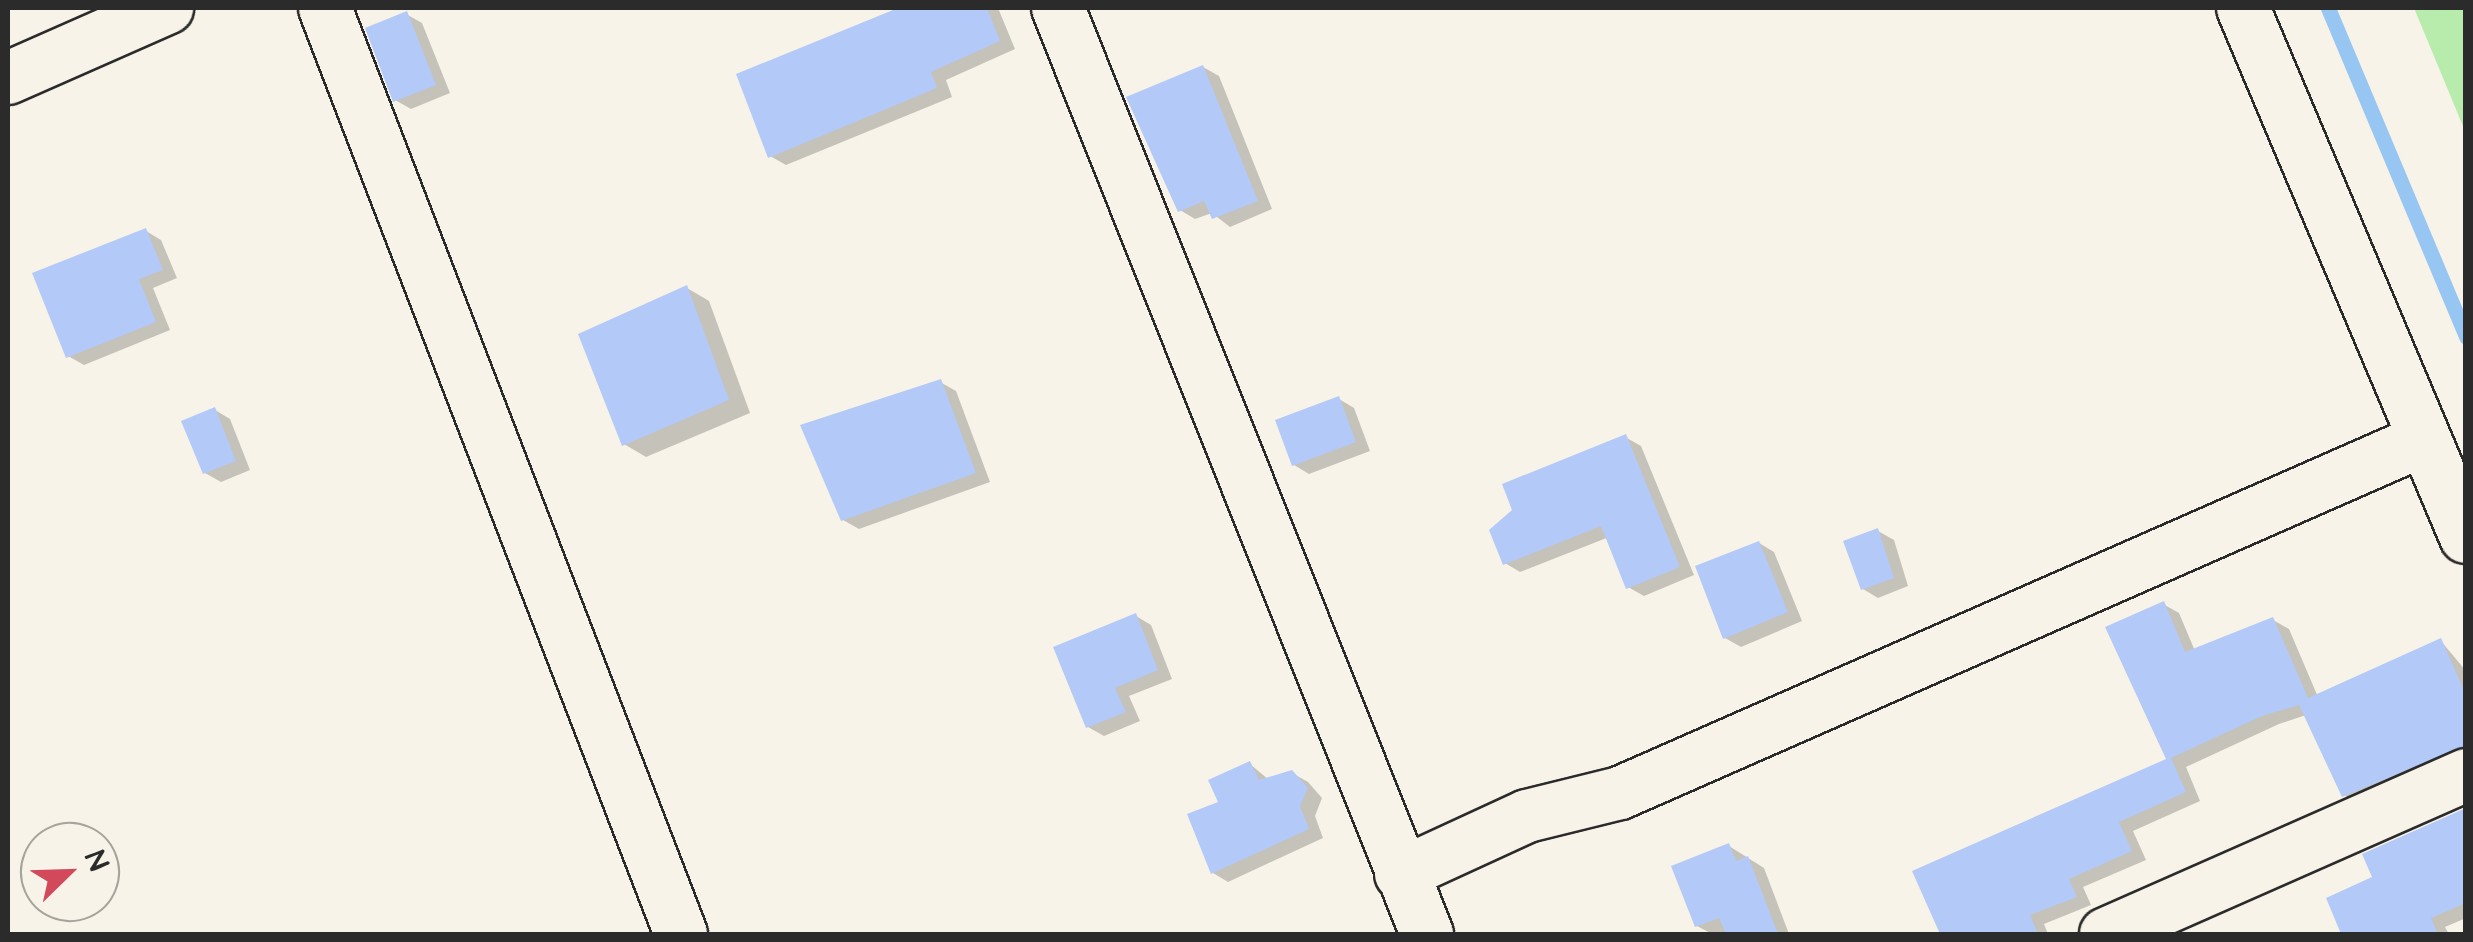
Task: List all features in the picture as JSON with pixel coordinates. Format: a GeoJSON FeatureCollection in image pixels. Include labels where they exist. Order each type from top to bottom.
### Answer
{"type":"FeatureCollection","features":[{"type":"Feature","properties":{"kind":"street"},"geometry":{"type":"LineString","coordinates":[[8,78],[166,8]]}},
{"type":"Feature","properties":{"kind":"street"},"geometry":{"type":"LineString","coordinates":[[325,8],[681,934]]}},
{"type":"Feature","properties":{"kind":"street"},"geometry":{"type":"LineString","coordinates":[[1058,8],[1427,934]]}},
{"type":"Feature","properties":{"kind":"street"},"geometry":{"type":"LineString","coordinates":[[2243,8],[2466,536]]}},
{"type":"Feature","properties":{"kind":"street"},"geometry":{"type":"LineString","coordinates":[[1401,874],[1527,816],[1620,793],[2423,440]]}},
{"type":"Feature","properties":{"kind":"street"},"geometry":{"type":"LineString","coordinates":[[2106,934],[2466,775]]}},
{"type":"Feature","properties":{"kind":"green space"},"geometry":{"type":"Polygon","coordinates":[[[2414,8],[2465,8],[2465,131],[2414,8]]]}},
{"type":"Feature","properties":{"kind":"building"},"geometry":{"type":"Polygon","coordinates":[[[898,8],[987,8],[1000,41],[931,72],[937,88],[768,158],[736,74],[898,8]]]}},
{"type":"Feature","properties":{"kind":"building"},"geometry":{"type":"Polygon","coordinates":[[[407,11],[436,85],[393,102],[365,28],[407,11]]]}},
{"type":"Feature","properties":{"kind":"building"},"geometry":{"type":"Polygon","coordinates":[[[1203,65],[1258,201],[1212,219],[1204,201],[1178,212],[1126,97],[1203,65]]]}},
{"type":"Feature","properties":{"kind":"building"},"geometry":{"type":"Polygon","coordinates":[[[146,228],[163,270],[139,279],[156,322],[66,358],[32,273],[146,228]]]}},
{"type":"Feature","properties":{"kind":"building"},"geometry":{"type":"Polygon","coordinates":[[[687,285],[729,400],[622,446],[578,334],[687,285]]]}},
{"type":"Feature","properties":{"kind":"building"},"geometry":{"type":"Polygon","coordinates":[[[941,379],[976,473],[841,521],[800,425],[941,379]]]}},
{"type":"Feature","properties":{"kind":"building"},"geometry":{"type":"Polygon","coordinates":[[[1339,396],[1356,442],[1292,466],[1275,420],[1339,396]]]}},
{"type":"Feature","properties":{"kind":"building"},"geometry":{"type":"Polygon","coordinates":[[[215,407],[236,461],[203,474],[181,421],[215,407]]]}},
{"type":"Feature","properties":{"kind":"building"},"geometry":{"type":"Polygon","coordinates":[[[1626,434],[1680,567],[1626,589],[1601,526],[1503,565],[1489,530],[1512,510],[1502,484],[1626,434]]]}},
{"type":"Feature","properties":{"kind":"building"},"geometry":{"type":"Polygon","coordinates":[[[1878,528],[1894,578],[1861,590],[1843,541],[1878,528]]]}},
{"type":"Feature","properties":{"kind":"building"},"geometry":{"type":"Polygon","coordinates":[[[1759,541],[1788,612],[1723,639],[1695,566],[1759,541]]]}},
{"type":"Feature","properties":{"kind":"building"},"geometry":{"type":"Polygon","coordinates":[[[2164,601],[2185,652],[2273,617],[2308,698],[2441,638],[2466,695],[2466,746],[2342,797],[2299,705],[2262,716],[2171,758],[2186,792],[2119,822],[2132,851],[2069,879],[2077,897],[2030,915],[2038,934],[1940,934],[1912,871],[2166,759],[2105,627],[2164,601]]]}},
{"type":"Feature","properties":{"kind":"building"},"geometry":{"type":"Polygon","coordinates":[[[1136,613],[1158,670],[1115,688],[1126,712],[1086,728],[1053,647],[1136,613]]]}},
{"type":"Feature","properties":{"kind":"building"},"geometry":{"type":"Polygon","coordinates":[[[1250,761],[1259,780],[1292,770],[1308,788],[1300,806],[1309,829],[1211,874],[1187,814],[1218,802],[1208,780],[1250,761]]]}},
{"type":"Feature","properties":{"kind":"building"},"geometry":{"type":"Polygon","coordinates":[[[2466,808],[2466,903],[2431,918],[2438,934],[2341,934],[2326,898],[2372,877],[2362,854],[2466,808]]]}},
{"type":"Feature","properties":{"kind":"building"},"geometry":{"type":"Polygon","coordinates":[[[1729,843],[1736,861],[1748,856],[1778,934],[1726,934],[1719,918],[1695,927],[1671,866],[1729,843]]]}},
{"type":"Feature","properties":{"kind":"waterway"},"geometry":{"type":"LineString","coordinates":[[2328,8],[2466,337]]}}]}
